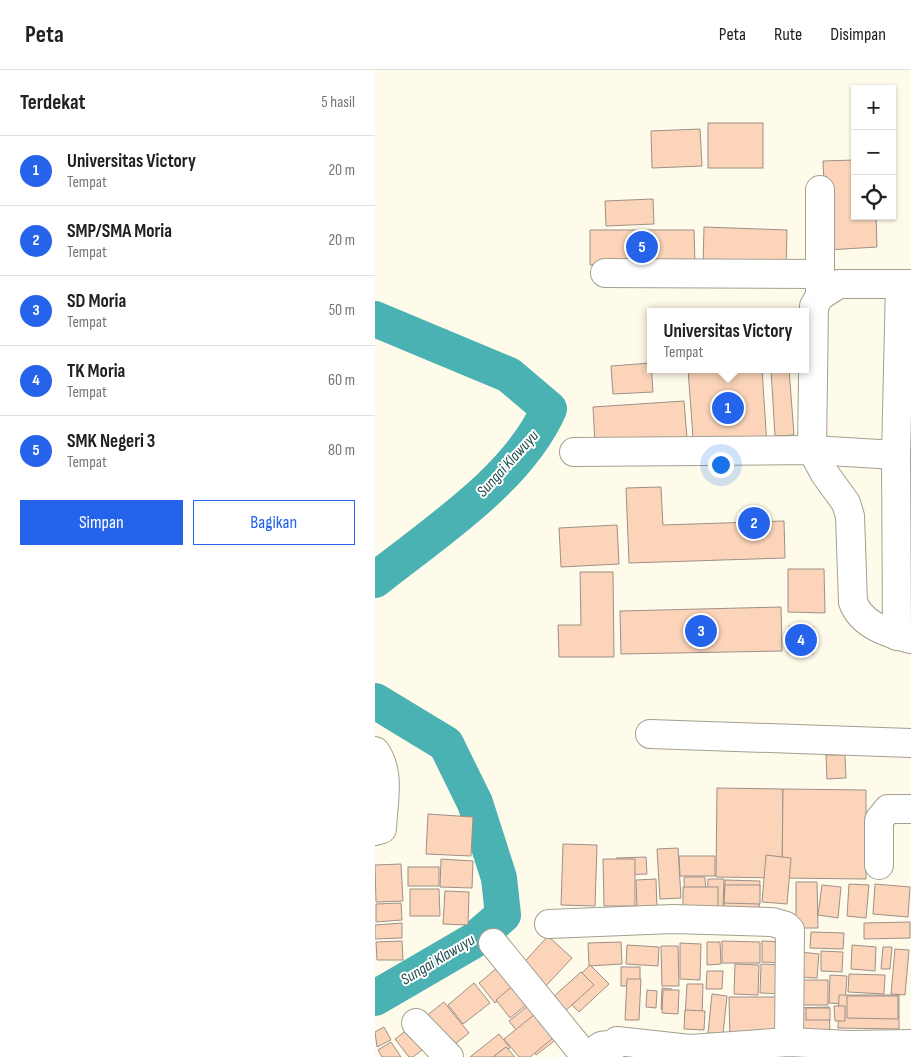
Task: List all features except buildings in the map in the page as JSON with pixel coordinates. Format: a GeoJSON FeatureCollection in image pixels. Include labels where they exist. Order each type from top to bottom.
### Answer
{"type":"FeatureCollection","features":[{"type":"Feature","properties":{"kind":"street"},"geometry":{"type":"LineString","coordinates":[[605,272],[820,285],[905,284],[896,454],[904,638],[870,623],[855,608],[853,602],[850,516],[846,502],[821,468],[812,450],[813,323],[814,306],[820,285],[820,190]]}},
{"type":"Feature","properties":{"kind":"street"},"geometry":{"type":"LineString","coordinates":[[574,452],[812,450],[896,454]]}},
{"type":"Feature","properties":{"kind":"street"},"geometry":{"type":"LineString","coordinates":[[651,734],[911,743]]}},
{"type":"Feature","properties":{"kind":"street"},"geometry":{"type":"LineString","coordinates":[[375,751],[382,760],[385,772],[382,828],[375,831]]}},
{"type":"Feature","properties":{"kind":"street"},"geometry":{"type":"LineString","coordinates":[[879,865],[879,820],[888,810],[911,809]]}},
{"type":"Feature","properties":{"kind":"street"},"geometry":{"type":"LineString","coordinates":[[549,924],[673,919],[772,922],[786,926],[790,930],[776,1048]]}},
{"type":"Feature","properties":{"kind":"street"},"geometry":{"type":"LineString","coordinates":[[493,943],[586,1057],[601,1046],[617,1044],[617,1041],[690,1048],[776,1048],[911,1044]]}},
{"type":"Feature","properties":{"kind":"street"},"geometry":{"type":"LineString","coordinates":[[416,1023],[449,1057]]}},
{"type":"Feature","properties":{"kind":"waterway","name":"Sungai Klawuyu"},"geometry":{"type":"LineString","coordinates":[[375,319],[509,375],[549,409],[535,435],[496,482],[448,524],[375,580]]}},
{"type":"Feature","properties":{"kind":"waterway","name":"Sungai Klawuyu"},"geometry":{"type":"LineString","coordinates":[[375,701],[446,744],[475,803],[499,878],[503,915],[473,941],[375,998]]}},
{"type":"Feature","properties":{"kind":"place","name":"SMK Negeri 3"},"geometry":{"type":"Point","coordinates":[642,247]}},
{"type":"Feature","properties":{"kind":"place","name":"Universitas Victory"},"geometry":{"type":"Point","coordinates":[728,408]}},
{"type":"Feature","properties":{"kind":"place","name":"SMP/SMA Moria"},"geometry":{"type":"Point","coordinates":[754,523]}},
{"type":"Feature","properties":{"kind":"place","name":"SD Moria"},"geometry":{"type":"Point","coordinates":[701,631]}},
{"type":"Feature","properties":{"kind":"place","name":"TK Moria"},"geometry":{"type":"Point","coordinates":[801,640]}}]}
